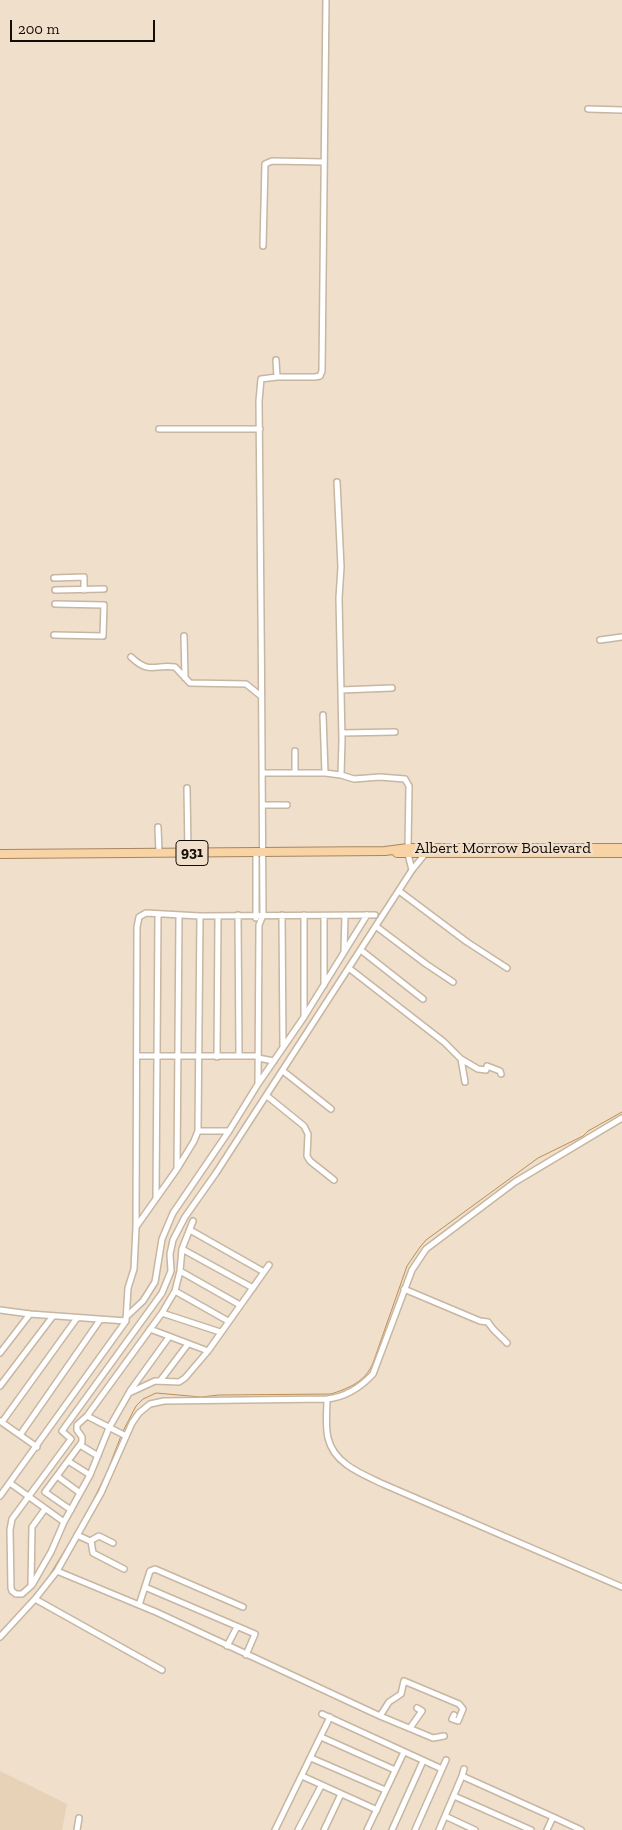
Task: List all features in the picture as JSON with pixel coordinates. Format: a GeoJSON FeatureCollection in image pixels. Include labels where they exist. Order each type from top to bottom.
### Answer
{"type":"FeatureCollection","features":[{"type":"Feature","properties":{"kind":"highway","name":"Albert Morrow Boulevard"},"geometry":{"type":"LineString","coordinates":[[0,854],[622,848]]}},
{"type":"Feature","properties":{"kind":"highway","name":"Albert Morrow Boulevard"},"geometry":{"type":"LineString","coordinates":[[408,851],[425,854],[622,853]]}},
{"type":"Feature","properties":{"kind":"street"},"geometry":{"type":"LineString","coordinates":[[259,925],[255,915],[263,805],[261,380],[265,377],[315,377],[320,376],[322,371],[326,0]]}},
{"type":"Feature","properties":{"kind":"street"},"geometry":{"type":"LineString","coordinates":[[588,109],[622,110]]}},
{"type":"Feature","properties":{"kind":"street"},"geometry":{"type":"LineString","coordinates":[[263,246],[265,164],[272,162],[324,162]]}},
{"type":"Feature","properties":{"kind":"street"},"geometry":{"type":"LineString","coordinates":[[276,360],[277,377]]}},
{"type":"Feature","properties":{"kind":"street"},"geometry":{"type":"LineString","coordinates":[[159,429],[260,428]]}},
{"type":"Feature","properties":{"kind":"street"},"geometry":{"type":"LineString","coordinates":[[337,482],[340,567],[341,775]]}},
{"type":"Feature","properties":{"kind":"street"},"geometry":{"type":"LineString","coordinates":[[54,578],[84,577],[84,590]]}},
{"type":"Feature","properties":{"kind":"street"},"geometry":{"type":"LineString","coordinates":[[55,590],[104,589]]}},
{"type":"Feature","properties":{"kind":"street"},"geometry":{"type":"LineString","coordinates":[[54,634],[103,636],[104,605],[55,604]]}},
{"type":"Feature","properties":{"kind":"street"},"geometry":{"type":"LineString","coordinates":[[184,636],[185,678]]}},
{"type":"Feature","properties":{"kind":"street"},"geometry":{"type":"LineString","coordinates":[[600,640],[622,638]]}},
{"type":"Feature","properties":{"kind":"street"},"geometry":{"type":"LineString","coordinates":[[131,657],[145,667],[175,667],[192,684],[246,684],[261,696]]}},
{"type":"Feature","properties":{"kind":"street"},"geometry":{"type":"LineString","coordinates":[[341,690],[392,688]]}},
{"type":"Feature","properties":{"kind":"street"},"geometry":{"type":"LineString","coordinates":[[323,715],[324,774]]}},
{"type":"Feature","properties":{"kind":"street"},"geometry":{"type":"LineString","coordinates":[[342,733],[395,732]]}},
{"type":"Feature","properties":{"kind":"street"},"geometry":{"type":"LineString","coordinates":[[295,751],[296,773]]}},
{"type":"Feature","properties":{"kind":"street"},"geometry":{"type":"LineString","coordinates":[[263,773],[341,775],[354,779],[398,777],[408,781],[408,851],[412,870]]}},
{"type":"Feature","properties":{"kind":"street"},"geometry":{"type":"LineString","coordinates":[[187,788],[188,853]]}},
{"type":"Feature","properties":{"kind":"street"},"geometry":{"type":"LineString","coordinates":[[263,805],[287,805]]}},
{"type":"Feature","properties":{"kind":"street"},"geometry":{"type":"LineString","coordinates":[[158,827],[159,853]]}},
{"type":"Feature","properties":{"kind":"street"},"geometry":{"type":"LineString","coordinates":[[258,1084],[259,925],[263,915],[259,852]]}},
{"type":"Feature","properties":{"kind":"street"},"geometry":{"type":"LineString","coordinates":[[168,1337],[138,1378],[109,1428],[90,1475],[64,1522],[51,1552],[31,1586],[21,1594],[13,1593],[11,1588],[11,1521],[71,1439],[62,1431],[162,1293],[171,1271],[170,1254],[176,1233],[362,951],[412,870],[425,854]]}},
{"type":"Feature","properties":{"kind":"street"},"geometry":{"type":"LineString","coordinates":[[399,892],[507,968]]}},
{"type":"Feature","properties":{"kind":"street"},"geometry":{"type":"LineString","coordinates":[[126,1319],[128,1288],[134,1269],[136,1228],[137,922],[143,914],[179,916],[375,915]]}},
{"type":"Feature","properties":{"kind":"street"},"geometry":{"type":"LineString","coordinates":[[156,1200],[158,914]]}},
{"type":"Feature","properties":{"kind":"street"},"geometry":{"type":"LineString","coordinates":[[238,915],[239,1056]]}},
{"type":"Feature","properties":{"kind":"street"},"geometry":{"type":"LineString","coordinates":[[282,915],[283,1047]]}},
{"type":"Feature","properties":{"kind":"street"},"geometry":{"type":"LineString","coordinates":[[344,953],[345,915]]}},
{"type":"Feature","properties":{"kind":"street"},"geometry":{"type":"LineString","coordinates":[[0,1496],[37,1447],[126,1319],[143,1300],[155,1282],[162,1239],[173,1212],[229,1131],[294,1029],[304,1017],[368,915]]}},
{"type":"Feature","properties":{"kind":"street"},"geometry":{"type":"LineString","coordinates":[[177,1169],[179,916]]}},
{"type":"Feature","properties":{"kind":"street"},"geometry":{"type":"LineString","coordinates":[[136,1228],[177,1169],[194,1141],[198,1130],[200,916]]}},
{"type":"Feature","properties":{"kind":"street"},"geometry":{"type":"LineString","coordinates":[[217,1057],[218,916]]}},
{"type":"Feature","properties":{"kind":"street"},"geometry":{"type":"LineString","coordinates":[[304,916],[304,1017]]}},
{"type":"Feature","properties":{"kind":"street"},"geometry":{"type":"LineString","coordinates":[[324,916],[324,986]]}},
{"type":"Feature","properties":{"kind":"street"},"geometry":{"type":"LineString","coordinates":[[377,927],[453,982]]}},
{"type":"Feature","properties":{"kind":"street"},"geometry":{"type":"LineString","coordinates":[[362,951],[423,999]]}},
{"type":"Feature","properties":{"kind":"street"},"geometry":{"type":"LineString","coordinates":[[324,964],[336,967]]}},
{"type":"Feature","properties":{"kind":"street"},"geometry":{"type":"LineString","coordinates":[[350,969],[444,1042],[461,1059],[478,1069],[486,1070],[487,1066],[500,1071],[501,1074]]}},
{"type":"Feature","properties":{"kind":"street"},"geometry":{"type":"LineString","coordinates":[[283,1028],[294,1029]]}},
{"type":"Feature","properties":{"kind":"street"},"geometry":{"type":"LineString","coordinates":[[137,1056],[239,1056],[258,1057],[274,1061]]}},
{"type":"Feature","properties":{"kind":"street"},"geometry":{"type":"LineString","coordinates":[[461,1059],[465,1082]]}},
{"type":"Feature","properties":{"kind":"street"},"geometry":{"type":"LineString","coordinates":[[283,1071],[331,1109]]}},
{"type":"Feature","properties":{"kind":"street"},"geometry":{"type":"LineString","coordinates":[[267,1096],[304,1126],[308,1134],[307,1156],[334,1180]]}},
{"type":"Feature","properties":{"kind":"street"},"geometry":{"type":"LineString","coordinates":[[0,1637],[35,1599],[57,1570],[101,1493],[125,1436],[139,1413],[155,1401],[327,1399],[338,1398],[352,1391],[373,1374],[412,1270],[426,1249],[515,1182],[622,1118]]}},
{"type":"Feature","properties":{"kind":"street"},"geometry":{"type":"LineString","coordinates":[[198,1130],[229,1131]]}},
{"type":"Feature","properties":{"kind":"street"},"geometry":{"type":"LineString","coordinates":[[41,1497],[80,1445],[83,1438],[76,1430],[76,1427],[87,1416],[176,1291],[182,1249],[193,1222]]}},
{"type":"Feature","properties":{"kind":"street"},"geometry":{"type":"LineString","coordinates":[[190,1230],[264,1272]]}},
{"type":"Feature","properties":{"kind":"street"},"geometry":{"type":"LineString","coordinates":[[182,1249],[253,1288]]}},
{"type":"Feature","properties":{"kind":"street"},"geometry":{"type":"LineString","coordinates":[[129,1393],[155,1381],[181,1381],[187,1377],[270,1265]]}},
{"type":"Feature","properties":{"kind":"street"},"geometry":{"type":"LineString","coordinates":[[180,1271],[240,1305]]}},
{"type":"Feature","properties":{"kind":"street"},"geometry":{"type":"LineString","coordinates":[[404,1289],[480,1321],[488,1322],[493,1331],[499,1334],[507,1343]]}},
{"type":"Feature","properties":{"kind":"street"},"geometry":{"type":"LineString","coordinates":[[176,1291],[228,1321]]}},
{"type":"Feature","properties":{"kind":"street"},"geometry":{"type":"LineString","coordinates":[[0,1310],[100,1320],[126,1319]]}},
{"type":"Feature","properties":{"kind":"street"},"geometry":{"type":"LineString","coordinates":[[162,1313],[220,1332]]}},
{"type":"Feature","properties":{"kind":"street"},"geometry":{"type":"LineString","coordinates":[[0,1352],[30,1314]]}},
{"type":"Feature","properties":{"kind":"street"},"geometry":{"type":"LineString","coordinates":[[0,1386],[53,1316]]}},
{"type":"Feature","properties":{"kind":"street"},"geometry":{"type":"LineString","coordinates":[[37,1447],[1,1421],[77,1318]]}},
{"type":"Feature","properties":{"kind":"street"},"geometry":{"type":"LineString","coordinates":[[20,1434],[100,1320]]}},
{"type":"Feature","properties":{"kind":"street"},"geometry":{"type":"LineString","coordinates":[[150,1329],[208,1351]]}},
{"type":"Feature","properties":{"kind":"street"},"geometry":{"type":"LineString","coordinates":[[160,1381],[188,1344]]}},
{"type":"Feature","properties":{"kind":"street"},"geometry":{"type":"LineString","coordinates":[[138,1378],[145,1385]]}},
{"type":"Feature","properties":{"kind":"street"},"geometry":{"type":"LineString","coordinates":[[327,1399],[329,1442],[337,1455],[347,1465],[384,1484],[622,1588]]}},
{"type":"Feature","properties":{"kind":"street"},"geometry":{"type":"LineString","coordinates":[[87,1416],[125,1436]]}},
{"type":"Feature","properties":{"kind":"street"},"geometry":{"type":"LineString","coordinates":[[80,1445],[98,1456]]}},
{"type":"Feature","properties":{"kind":"street"},"geometry":{"type":"LineString","coordinates":[[68,1461],[90,1475]]}},
{"type":"Feature","properties":{"kind":"street"},"geometry":{"type":"LineString","coordinates":[[57,1476],[80,1493]]}},
{"type":"Feature","properties":{"kind":"street"},"geometry":{"type":"LineString","coordinates":[[10,1483],[64,1522]]}},
{"type":"Feature","properties":{"kind":"street"},"geometry":{"type":"LineString","coordinates":[[45,1492],[71,1510]]}},
{"type":"Feature","properties":{"kind":"street"},"geometry":{"type":"LineString","coordinates":[[31,1586],[32,1527],[45,1509]]}},
{"type":"Feature","properties":{"kind":"street"},"geometry":{"type":"LineString","coordinates":[[77,1535],[91,1541]]}},
{"type":"Feature","properties":{"kind":"street"},"geometry":{"type":"LineString","coordinates":[[91,1541],[99,1536],[113,1543]]}},
{"type":"Feature","properties":{"kind":"street"},"geometry":{"type":"LineString","coordinates":[[91,1541],[93,1553],[124,1569]]}},
{"type":"Feature","properties":{"kind":"street"},"geometry":{"type":"LineString","coordinates":[[139,1605],[150,1571],[155,1569],[243,1607]]}},
{"type":"Feature","properties":{"kind":"street"},"geometry":{"type":"LineString","coordinates":[[57,1570],[139,1605],[380,1716],[410,1728],[441,1736]]}},
{"type":"Feature","properties":{"kind":"street"},"geometry":{"type":"LineString","coordinates":[[145,1587],[254,1634],[246,1654]]}},
{"type":"Feature","properties":{"kind":"street"},"geometry":{"type":"LineString","coordinates":[[35,1599],[162,1670]]}},
{"type":"Feature","properties":{"kind":"street"},"geometry":{"type":"LineString","coordinates":[[227,1646],[237,1627]]}},
{"type":"Feature","properties":{"kind":"street"},"geometry":{"type":"LineString","coordinates":[[380,1716],[389,1702],[401,1694],[404,1681],[459,1704],[463,1709],[458,1721],[452,1719],[454,1715]]}},
{"type":"Feature","properties":{"kind":"street"},"geometry":{"type":"LineString","coordinates":[[410,1728],[422,1711],[417,1708]]}},
{"type":"Feature","properties":{"kind":"street"},"geometry":{"type":"LineString","coordinates":[[322,1714],[442,1769]]}},
{"type":"Feature","properties":{"kind":"street"},"geometry":{"type":"LineString","coordinates":[[275,1830],[330,1717]]}},
{"type":"Feature","properties":{"kind":"street"},"geometry":{"type":"LineString","coordinates":[[321,1738],[395,1770]]}},
{"type":"Feature","properties":{"kind":"street"},"geometry":{"type":"LineString","coordinates":[[367,1830],[404,1752]]}},
{"type":"Feature","properties":{"kind":"street"},"geometry":{"type":"LineString","coordinates":[[311,1758],[385,1790]]}},
{"type":"Feature","properties":{"kind":"street"},"geometry":{"type":"LineString","coordinates":[[392,1830],[423,1760]]}},
{"type":"Feature","properties":{"kind":"street"},"geometry":{"type":"LineString","coordinates":[[415,1830],[446,1760]]}},
{"type":"Feature","properties":{"kind":"street"},"geometry":{"type":"LineString","coordinates":[[439,1830],[464,1769]]}},
{"type":"Feature","properties":{"kind":"street"},"geometry":{"type":"LineString","coordinates":[[302,1776],[377,1810]]}},
{"type":"Feature","properties":{"kind":"street"},"geometry":{"type":"LineString","coordinates":[[462,1776],[581,1830]]}},
{"type":"Feature","properties":{"kind":"street"},"geometry":{"type":"LineString","coordinates":[[298,1830],[321,1786]]}},
{"type":"Feature","properties":{"kind":"street"},"geometry":{"type":"LineString","coordinates":[[324,1830],[341,1794]]}},
{"type":"Feature","properties":{"kind":"street"},"geometry":{"type":"LineString","coordinates":[[454,1796],[531,1830]]}},
{"type":"Feature","properties":{"kind":"street"},"geometry":{"type":"LineString","coordinates":[[445,1816],[476,1830]]}},
{"type":"Feature","properties":{"kind":"street"},"geometry":{"type":"LineString","coordinates":[[77,1830],[79,1818]]}},
{"type":"Feature","properties":{"kind":"street"},"geometry":{"type":"LineString","coordinates":[[547,1830],[553,1818]]}},
{"type":"Feature","properties":{"kind":"shaded area"},"geometry":{"type":"Polygon","coordinates":[[[0,1771],[67,1804],[62,1830],[0,1830],[0,1771]]]}},
{"type":"Feature","properties":{"kind":"waterway"},"geometry":{"type":"LineString","coordinates":[[122,1433],[136,1406],[143,1399],[156,1393],[201,1397],[219,1395],[331,1394],[361,1380],[370,1370],[373,1363],[407,1266],[426,1240],[538,1158],[583,1136],[588,1131],[622,1112]]}},
{"type":"Feature","properties":{"kind":"waterway"},"geometry":{"type":"LineString","coordinates":[[86,1515],[107,1472],[121,1436]]}},
{"type":"Feature","properties":{"kind":"waterway"},"geometry":{"type":"LineString","coordinates":[[18,1614],[46,1581],[79,1527]]}}]}
